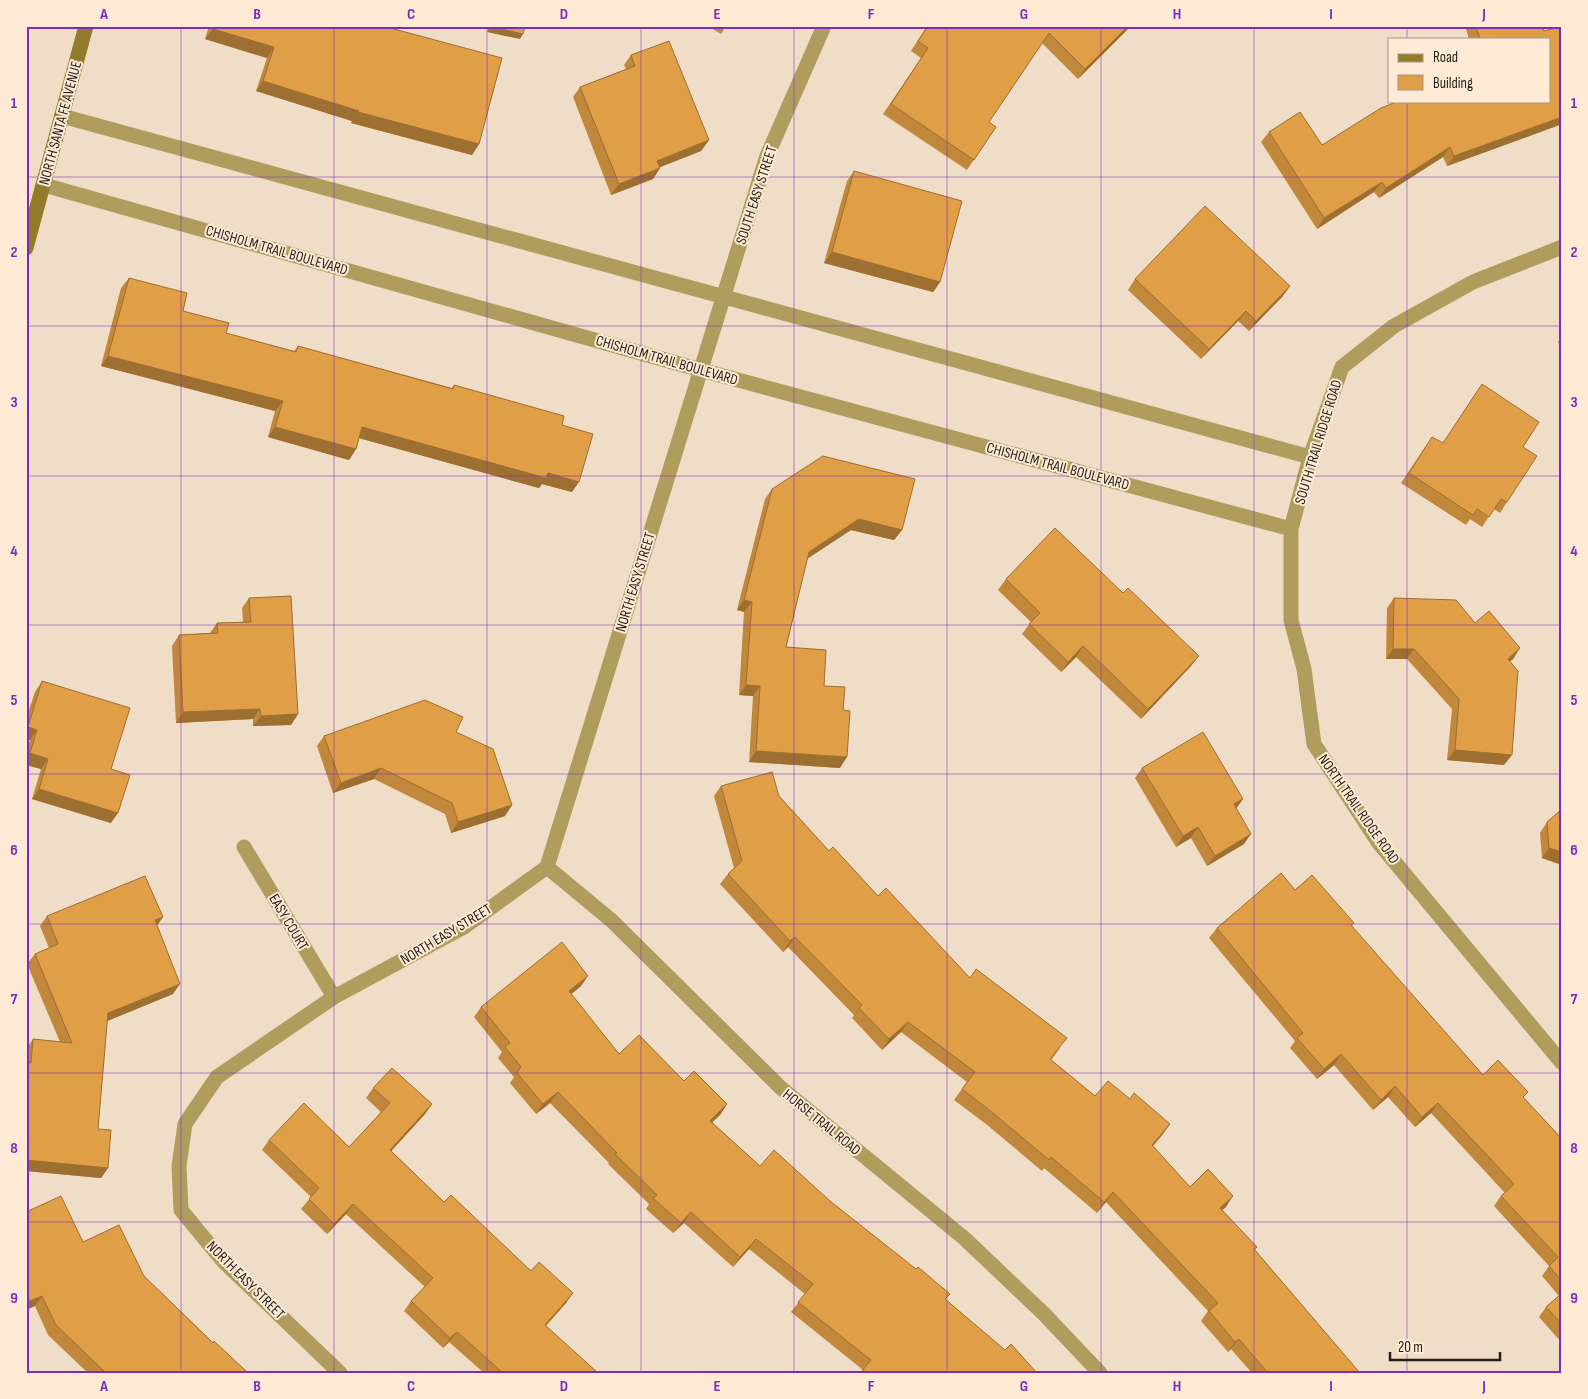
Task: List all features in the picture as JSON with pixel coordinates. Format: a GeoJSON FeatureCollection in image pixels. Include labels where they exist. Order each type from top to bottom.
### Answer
{"type":"FeatureCollection","features":[{"type":"Feature","properties":{"kind":"main road","name":"NORTH SANTA FE AVENUE"},"geometry":{"type":"LineString","coordinates":[[26,248],[86,26]]}},
{"type":"Feature","properties":{"kind":"street","name":"SOUTH EASY STREET"},"geometry":{"type":"LineString","coordinates":[[701,370],[767,156],[824,26]]}},
{"type":"Feature","properties":{"kind":"street"},"geometry":{"type":"LineString","coordinates":[[62,116],[1310,457]]}},
{"type":"Feature","properties":{"kind":"street","name":"CHISHOLM TRAIL BOULEVARD"},"geometry":{"type":"LineString","coordinates":[[44,185],[701,370],[1292,529]]}},
{"type":"Feature","properties":{"kind":"street","name":"SOUTH TRAIL RIDGE ROAD"},"geometry":{"type":"LineString","coordinates":[[1292,529],[1310,457],[1342,367],[1394,326],[1473,282],[1562,247]]}},
{"type":"Feature","properties":{"kind":"street","name":"NORTH EASY STREET"},"geometry":{"type":"LineString","coordinates":[[340,1373],[224,1261],[181,1210],[179,1166],[185,1124],[216,1076],[334,997],[464,926],[547,867],[701,370]]}},
{"type":"Feature","properties":{"kind":"street","name":"NORTH TRAIL RIDGE ROAD"},"geometry":{"type":"LineString","coordinates":[[1292,529],[1291,620],[1304,669],[1314,744],[1378,842],[1562,1063]]}},
{"type":"Feature","properties":{"kind":"street","name":"EASY COURT"},"geometry":{"type":"LineString","coordinates":[[244,847],[334,997]]}},
{"type":"Feature","properties":{"kind":"street","name":"HORSE TRAIL ROAD"},"geometry":{"type":"LineString","coordinates":[[547,867],[612,920],[781,1088],[964,1238],[1044,1314],[1100,1373]]}},
{"type":"Feature","properties":{"kind":"building"},"geometry":{"type":"Polygon","coordinates":[[[213,26],[383,26],[502,58],[479,144],[358,112],[263,81],[274,47],[213,29],[213,26]]]}},
{"type":"Feature","properties":{"kind":"building"},"geometry":{"type":"Polygon","coordinates":[[[490,26],[525,26],[523,34],[490,26]]]}},
{"type":"Feature","properties":{"kind":"building"},"geometry":{"type":"Polygon","coordinates":[[[928,26],[1128,26],[1085,69],[1049,33],[989,122],[996,127],[974,160],[891,104],[928,48],[918,41],[928,26]]]}},
{"type":"Feature","properties":{"kind":"building"},"geometry":{"type":"Polygon","coordinates":[[[1476,26],[1542,26],[1544,31],[1562,26],[1562,117],[1454,156],[1450,147],[1386,188],[1382,182],[1324,218],[1269,132],[1300,112],[1322,145],[1381,108],[1396,102],[1550,102],[1550,38],[1480,38],[1476,26]]]}},
{"type":"Feature","properties":{"kind":"building"},"geometry":{"type":"Polygon","coordinates":[[[669,41],[709,140],[657,161],[660,168],[619,184],[580,87],[635,66],[631,55],[669,41]]]}},
{"type":"Feature","properties":{"kind":"building"},"geometry":{"type":"Polygon","coordinates":[[[854,171],[962,201],[940,282],[832,252],[854,171]]]}},
{"type":"Feature","properties":{"kind":"building"},"geometry":{"type":"Polygon","coordinates":[[[1205,206],[1290,286],[1256,321],[1246,311],[1209,349],[1135,279],[1205,206]]]}},
{"type":"Feature","properties":{"kind":"building"},"geometry":{"type":"Polygon","coordinates":[[[129,278],[187,293],[183,311],[229,323],[226,333],[296,352],[298,346],[453,389],[454,385],[564,416],[562,425],[593,434],[579,482],[548,473],[546,478],[362,427],[356,449],[275,427],[283,401],[108,356],[129,278]]]}},
{"type":"Feature","properties":{"kind":"building"},"geometry":{"type":"Polygon","coordinates":[[[1482,384],[1539,422],[1523,447],[1537,456],[1507,502],[1501,499],[1489,517],[1477,509],[1473,515],[1409,473],[1432,437],[1443,443],[1482,384]]]}},
{"type":"Feature","properties":{"kind":"building"},"geometry":{"type":"Polygon","coordinates":[[[823,456],[915,479],[902,530],[859,519],[809,552],[786,647],[826,650],[824,686],[845,687],[843,710],[850,711],[847,757],[756,751],[760,686],[746,685],[752,602],[744,600],[772,489],[823,456]]]}},
{"type":"Feature","properties":{"kind":"building"},"geometry":{"type":"Polygon","coordinates":[[[1055,528],[1123,593],[1128,588],[1199,656],[1148,709],[1083,646],[1068,662],[1029,624],[1040,613],[1006,579],[1055,528]]]}},
{"type":"Feature","properties":{"kind":"building"},"geometry":{"type":"Polygon","coordinates":[[[291,596],[298,714],[261,716],[260,709],[183,712],[179,635],[218,633],[217,623],[251,622],[249,598],[291,596]]]}},
{"type":"Feature","properties":{"kind":"building"},"geometry":{"type":"Polygon","coordinates":[[[1394,598],[1456,600],[1475,623],[1489,611],[1520,648],[1508,659],[1518,671],[1512,755],[1455,750],[1459,699],[1414,649],[1393,649],[1394,598]]]}},
{"type":"Feature","properties":{"kind":"building"},"geometry":{"type":"Polygon","coordinates":[[[42,681],[130,708],[111,769],[130,775],[118,813],[39,789],[48,759],[30,753],[37,730],[28,727],[42,681]]]}},
{"type":"Feature","properties":{"kind":"building"},"geometry":{"type":"Polygon","coordinates":[[[425,700],[463,717],[456,732],[493,749],[512,805],[458,822],[452,803],[381,768],[341,783],[324,736],[425,700]]]}},
{"type":"Feature","properties":{"kind":"building"},"geometry":{"type":"Polygon","coordinates":[[[1203,732],[1243,799],[1234,804],[1251,834],[1215,856],[1198,827],[1183,836],[1142,768],[1203,732]]]}},
{"type":"Feature","properties":{"kind":"building"},"geometry":{"type":"Polygon","coordinates":[[[772,772],[779,796],[829,851],[833,847],[878,896],[886,888],[970,978],[976,969],[1067,1038],[1050,1059],[1095,1096],[1108,1081],[1130,1099],[1134,1093],[1170,1124],[1152,1145],[1190,1187],[1208,1169],[1233,1196],[1220,1208],[1257,1247],[1254,1249],[1360,1373],[1268,1373],[1239,1339],[1235,1342],[1209,1311],[1218,1303],[1113,1192],[1104,1202],[1051,1157],[1049,1160],[962,1089],[975,1072],[908,1022],[889,1039],[859,1008],[862,1005],[795,937],[790,941],[728,874],[742,861],[721,786],[772,772]]]}},
{"type":"Feature","properties":{"kind":"building"},"geometry":{"type":"Polygon","coordinates":[[[1562,809],[1562,852],[1549,848],[1547,822],[1562,809]]]}},
{"type":"Feature","properties":{"kind":"building"},"geometry":{"type":"Polygon","coordinates":[[[1281,873],[1295,890],[1312,875],[1354,923],[1351,925],[1483,1075],[1498,1060],[1528,1092],[1523,1097],[1562,1139],[1562,1281],[1549,1266],[1558,1257],[1501,1196],[1514,1184],[1438,1103],[1422,1117],[1395,1086],[1381,1100],[1341,1054],[1324,1069],[1297,1038],[1303,1033],[1217,928],[1281,873]]]}},
{"type":"Feature","properties":{"kind":"building"},"geometry":{"type":"Polygon","coordinates":[[[145,876],[163,917],[155,920],[180,984],[108,1013],[98,1129],[111,1130],[108,1168],[26,1160],[26,1063],[31,1063],[33,1039],[72,1043],[35,954],[58,944],[47,916],[145,876]]]}},
{"type":"Feature","properties":{"kind":"building"},"geometry":{"type":"Polygon","coordinates":[[[562,942],[588,976],[569,991],[619,1054],[639,1035],[684,1081],[694,1071],[727,1104],[710,1121],[760,1166],[774,1150],[830,1201],[916,1269],[918,1267],[950,1294],[945,1299],[1005,1350],[1011,1344],[1037,1373],[864,1373],[862,1371],[871,1360],[798,1302],[813,1284],[756,1239],[740,1257],[691,1212],[681,1223],[653,1198],[657,1195],[615,1154],[617,1153],[558,1092],[543,1104],[517,1073],[521,1067],[505,1047],[510,1043],[481,1007],[562,942]]]}},
{"type":"Feature","properties":{"kind":"building"},"geometry":{"type":"Polygon","coordinates":[[[392,1068],[432,1104],[390,1150],[444,1202],[451,1195],[531,1271],[539,1262],[573,1293],[545,1325],[598,1373],[503,1373],[457,1332],[450,1338],[411,1301],[433,1278],[353,1204],[334,1224],[309,1199],[319,1188],[269,1140],[304,1103],[349,1147],[390,1103],[373,1088],[392,1068]]]}},
{"type":"Feature","properties":{"kind":"building"},"geometry":{"type":"Polygon","coordinates":[[[61,1196],[83,1242],[119,1225],[144,1276],[213,1343],[214,1341],[246,1371],[244,1373],[106,1373],[56,1325],[42,1296],[30,1301],[26,1293],[26,1212],[61,1196]]]}},
{"type":"Feature","properties":{"kind":"building"},"geometry":{"type":"Polygon","coordinates":[[[1562,1293],[1562,1324],[1546,1307],[1562,1293]]]}}]}
